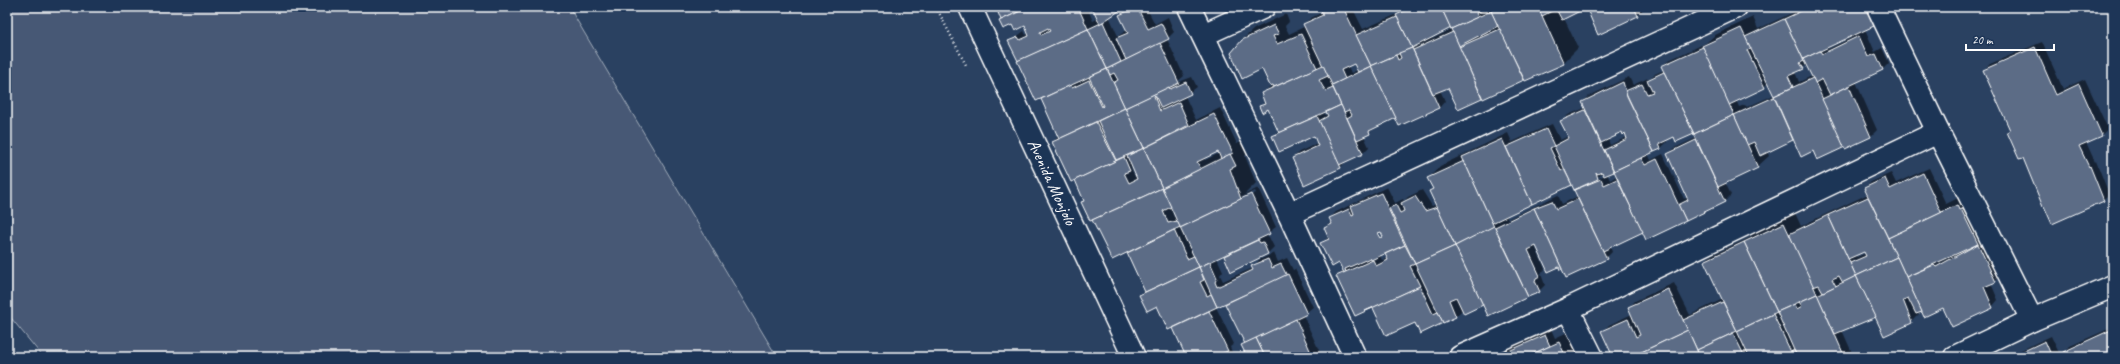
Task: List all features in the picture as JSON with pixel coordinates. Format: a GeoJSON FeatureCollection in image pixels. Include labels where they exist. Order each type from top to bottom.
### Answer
{"type":"FeatureCollection","features":[{"type":"Feature","properties":{"kind":"street","name":"Avenida Monjolo"},"geometry":{"type":"LineString","coordinates":[[970,7],[1134,357]]}},
{"type":"Feature","properties":{"kind":"street"},"geometry":{"type":"LineString","coordinates":[[1189,7],[1289,214],[1355,357]]}},
{"type":"Feature","properties":{"kind":"street"},"geometry":{"type":"LineString","coordinates":[[1203,35],[1264,7]]}},
{"type":"Feature","properties":{"kind":"street"},"geometry":{"type":"LineString","coordinates":[[1289,214],[1736,7]]}},
{"type":"Feature","properties":{"kind":"street"},"geometry":{"type":"LineString","coordinates":[[1878,7],[1938,132],[2032,320]]}},
{"type":"Feature","properties":{"kind":"street"},"geometry":{"type":"LineString","coordinates":[[1460,357],[1568,309],[1938,132]]}},
{"type":"Feature","properties":{"kind":"street"},"geometry":{"type":"LineString","coordinates":[[1955,357],[2032,320],[2113,286]]}},
{"type":"Feature","properties":{"kind":"street"},"geometry":{"type":"LineString","coordinates":[[1568,309],[1592,357]]}},
{"type":"Feature","properties":{"kind":"shaded area"},"geometry":{"type":"Polygon","coordinates":[[[7,7],[569,7],[777,357],[43,357],[7,313],[7,7]]]}},
{"type":"Feature","properties":{"kind":"building"},"geometry":{"type":"Polygon","coordinates":[[[1003,7],[1029,7],[1001,20],[997,10],[1003,7]]]}},
{"type":"Feature","properties":{"kind":"building"},"geometry":{"type":"Polygon","coordinates":[[[1029,7],[1078,7],[1088,29],[1018,61],[1008,41],[1018,37],[1020,40],[1029,36],[1025,26],[1015,31],[1012,25],[1003,29],[999,21],[1029,7]],[[1048,28],[1040,32],[1041,35],[1050,31],[1048,28]]]}},
{"type":"Feature","properties":{"kind":"building"},"geometry":{"type":"Polygon","coordinates":[[[1092,7],[1125,7],[1100,24],[1092,7]]]}},
{"type":"Feature","properties":{"kind":"building"},"geometry":{"type":"Polygon","coordinates":[[[1137,7],[1148,29],[1161,23],[1169,39],[1126,60],[1116,38],[1128,33],[1119,15],[1137,7]]]}},
{"type":"Feature","properties":{"kind":"building"},"geometry":{"type":"Polygon","coordinates":[[[1320,7],[1343,7],[1371,66],[1358,72],[1354,64],[1341,70],[1345,79],[1332,85],[1303,24],[1323,15],[1320,7]]]}},
{"type":"Feature","properties":{"kind":"building"},"geometry":{"type":"Polygon","coordinates":[[[1413,7],[1441,7],[1451,28],[1412,48],[1396,15],[1413,7]]]}},
{"type":"Feature","properties":{"kind":"building"},"geometry":{"type":"Polygon","coordinates":[[[1441,7],[1489,7],[1476,13],[1478,17],[1451,29],[1441,7]]]}},
{"type":"Feature","properties":{"kind":"building"},"geometry":{"type":"Polygon","coordinates":[[[1497,7],[1518,7],[1519,9],[1523,7],[1538,7],[1564,64],[1525,81],[1490,10],[1497,7]]]}},
{"type":"Feature","properties":{"kind":"building"},"geometry":{"type":"Polygon","coordinates":[[[1538,7],[1586,8],[1562,20],[1556,9],[1542,16],[1538,7]]]}},
{"type":"Feature","properties":{"kind":"building"},"geometry":{"type":"Polygon","coordinates":[[[1586,7],[1634,7],[1638,16],[1598,35],[1586,7]]]}},
{"type":"Feature","properties":{"kind":"building"},"geometry":{"type":"Polygon","coordinates":[[[1810,7],[1866,7],[1874,26],[1803,59],[1784,19],[1810,7]]]}},
{"type":"Feature","properties":{"kind":"building"},"geometry":{"type":"Polygon","coordinates":[[[1491,11],[1498,26],[1459,46],[1451,29],[1491,11]]]}},
{"type":"Feature","properties":{"kind":"building"},"geometry":{"type":"Polygon","coordinates":[[[1397,17],[1412,48],[1371,66],[1356,35],[1397,17]]]}},
{"type":"Feature","properties":{"kind":"building"},"geometry":{"type":"Polygon","coordinates":[[[1784,19],[1804,61],[1800,63],[1804,69],[1788,76],[1793,87],[1774,96],[1745,37],[1784,19]]]}},
{"type":"Feature","properties":{"kind":"building"},"geometry":{"type":"Polygon","coordinates":[[[1103,22],[1121,62],[1107,69],[1088,29],[1103,22]]]}},
{"type":"Feature","properties":{"kind":"building"},"geometry":{"type":"Polygon","coordinates":[[[1274,25],[1279,34],[1273,36],[1277,44],[1301,34],[1317,68],[1274,87],[1273,85],[1270,86],[1262,69],[1242,79],[1231,53],[1242,40],[1274,25]]]}},
{"type":"Feature","properties":{"kind":"building"},"geometry":{"type":"Polygon","coordinates":[[[1741,28],[1751,49],[1747,50],[1765,88],[1729,105],[1702,46],[1741,28]]]}},
{"type":"Feature","properties":{"kind":"building"},"geometry":{"type":"Polygon","coordinates":[[[1088,29],[1107,69],[1036,101],[1017,61],[1088,29]]]}},
{"type":"Feature","properties":{"kind":"building"},"geometry":{"type":"Polygon","coordinates":[[[1500,29],[1524,80],[1483,99],[1459,47],[1500,29]]]}},
{"type":"Feature","properties":{"kind":"building"},"geometry":{"type":"Polygon","coordinates":[[[1453,32],[1482,98],[1458,109],[1448,88],[1433,94],[1413,50],[1453,32]]]}},
{"type":"Feature","properties":{"kind":"building"},"geometry":{"type":"Polygon","coordinates":[[[1859,36],[1868,57],[1876,54],[1883,70],[1830,95],[1822,79],[1815,83],[1803,59],[1820,51],[1822,54],[1859,36]]]}},
{"type":"Feature","properties":{"kind":"building"},"geometry":{"type":"Polygon","coordinates":[[[1160,43],[1179,83],[1125,108],[1113,83],[1118,80],[1114,73],[1110,75],[1107,69],[1160,43]]]}},
{"type":"Feature","properties":{"kind":"building"},"geometry":{"type":"Polygon","coordinates":[[[1703,47],[1734,115],[1694,134],[1661,66],[1703,47]]]}},
{"type":"Feature","properties":{"kind":"building"},"geometry":{"type":"Polygon","coordinates":[[[2035,47],[2056,95],[2079,84],[2102,136],[2079,146],[2089,167],[2090,166],[2104,201],[2052,224],[2044,206],[2043,207],[2023,158],[2019,159],[2007,132],[2010,130],[1983,70],[2035,47]]]}},
{"type":"Feature","properties":{"kind":"building"},"geometry":{"type":"Polygon","coordinates":[[[1412,48],[1439,108],[1399,126],[1371,66],[1396,55],[1398,60],[1401,58],[1399,53],[1412,48]]]}},
{"type":"Feature","properties":{"kind":"building"},"geometry":{"type":"Polygon","coordinates":[[[1323,65],[1328,76],[1319,80],[1326,91],[1333,88],[1341,105],[1279,133],[1268,109],[1262,113],[1259,106],[1265,104],[1261,93],[1323,65]]]}},
{"type":"Feature","properties":{"kind":"building"},"geometry":{"type":"Polygon","coordinates":[[[1371,66],[1396,118],[1369,131],[1370,134],[1357,140],[1347,118],[1352,115],[1349,110],[1344,112],[1332,85],[1371,66]]]}},
{"type":"Feature","properties":{"kind":"building"},"geometry":{"type":"Polygon","coordinates":[[[1107,69],[1125,108],[1059,139],[1041,99],[1071,85],[1072,88],[1089,80],[1102,107],[1103,106],[1089,77],[1107,69]]]}},
{"type":"Feature","properties":{"kind":"building"},"geometry":{"type":"Polygon","coordinates":[[[1664,72],[1694,134],[1676,142],[1674,137],[1659,144],[1661,149],[1654,152],[1625,91],[1642,84],[1647,94],[1653,92],[1647,80],[1664,72]]]}},
{"type":"Feature","properties":{"kind":"building"},"geometry":{"type":"Polygon","coordinates":[[[1813,78],[1845,147],[1817,160],[1813,151],[1801,157],[1774,96],[1813,78]]]}},
{"type":"Feature","properties":{"kind":"building"},"geometry":{"type":"Polygon","coordinates":[[[1186,82],[1191,94],[1161,108],[1155,95],[1154,96],[1160,111],[1179,102],[1189,125],[1144,148],[1125,108],[1169,87],[1170,89],[1186,82]]]}},
{"type":"Feature","properties":{"kind":"building"},"geometry":{"type":"Polygon","coordinates":[[[1623,82],[1627,96],[1654,152],[1614,171],[1604,150],[1627,139],[1625,133],[1623,135],[1622,132],[1601,143],[1582,102],[1623,82]]]}},
{"type":"Feature","properties":{"kind":"building"},"geometry":{"type":"Polygon","coordinates":[[[1849,86],[1871,137],[1845,149],[1822,99],[1849,86]]]}},
{"type":"Feature","properties":{"kind":"building"},"geometry":{"type":"Polygon","coordinates":[[[1774,97],[1793,140],[1760,156],[1754,142],[1747,145],[1734,115],[1774,97]]]}},
{"type":"Feature","properties":{"kind":"building"},"geometry":{"type":"Polygon","coordinates":[[[1341,105],[1363,154],[1339,165],[1319,121],[1328,116],[1326,112],[1341,105]]]}},
{"type":"Feature","properties":{"kind":"building"},"geometry":{"type":"Polygon","coordinates":[[[1125,108],[1144,148],[1116,160],[1098,121],[1125,108]]]}},
{"type":"Feature","properties":{"kind":"building"},"geometry":{"type":"Polygon","coordinates":[[[1585,110],[1614,172],[1604,176],[1602,172],[1597,174],[1596,172],[1598,179],[1574,190],[1554,146],[1569,138],[1560,121],[1585,110]]]}},
{"type":"Feature","properties":{"kind":"building"},"geometry":{"type":"Polygon","coordinates":[[[1214,114],[1233,153],[1221,159],[1218,152],[1197,162],[1201,169],[1162,188],[1144,148],[1214,114]]]}},
{"type":"Feature","properties":{"kind":"building"},"geometry":{"type":"Polygon","coordinates":[[[1734,115],[1758,168],[1718,187],[1694,134],[1734,115]]]}},
{"type":"Feature","properties":{"kind":"building"},"geometry":{"type":"Polygon","coordinates":[[[1317,116],[1341,168],[1304,185],[1292,158],[1318,146],[1314,136],[1279,152],[1272,136],[1317,116]]]}},
{"type":"Feature","properties":{"kind":"building"},"geometry":{"type":"Polygon","coordinates":[[[1096,122],[1116,161],[1071,182],[1052,142],[1096,122]]]}},
{"type":"Feature","properties":{"kind":"building"},"geometry":{"type":"Polygon","coordinates":[[[1546,129],[1554,146],[1550,148],[1561,171],[1564,169],[1572,185],[1532,204],[1506,147],[1546,129]]]}},
{"type":"Feature","properties":{"kind":"building"},"geometry":{"type":"Polygon","coordinates":[[[1502,139],[1532,204],[1492,223],[1462,157],[1502,139]]]}},
{"type":"Feature","properties":{"kind":"building"},"geometry":{"type":"Polygon","coordinates":[[[1696,140],[1725,202],[1686,221],[1678,205],[1688,200],[1667,154],[1696,140]]]}},
{"type":"Feature","properties":{"kind":"building"},"geometry":{"type":"Polygon","coordinates":[[[1144,148],[1162,188],[1090,221],[1081,202],[1084,201],[1075,180],[1124,157],[1130,171],[1124,173],[1129,183],[1137,179],[1127,156],[1144,148]]]}},
{"type":"Feature","properties":{"kind":"building"},"geometry":{"type":"Polygon","coordinates":[[[1230,154],[1236,166],[1230,169],[1241,199],[1180,228],[1162,188],[1230,154]]]}},
{"type":"Feature","properties":{"kind":"building"},"geometry":{"type":"Polygon","coordinates":[[[1641,158],[1645,165],[1657,159],[1686,221],[1646,240],[1614,171],[1641,158]]]}},
{"type":"Feature","properties":{"kind":"building"},"geometry":{"type":"Polygon","coordinates":[[[1464,161],[1494,227],[1455,246],[1429,191],[1433,189],[1427,178],[1464,161]]]}},
{"type":"Feature","properties":{"kind":"building"},"geometry":{"type":"Polygon","coordinates":[[[1923,173],[1941,212],[1947,210],[1888,238],[1864,188],[1885,178],[1890,189],[1923,173]]]}},
{"type":"Feature","properties":{"kind":"building"},"geometry":{"type":"Polygon","coordinates":[[[1601,179],[1604,185],[1617,179],[1643,232],[1603,251],[1574,190],[1601,179]]]}},
{"type":"Feature","properties":{"kind":"building"},"geometry":{"type":"Polygon","coordinates":[[[1162,188],[1171,207],[1163,211],[1168,223],[1177,221],[1180,227],[1112,260],[1092,220],[1162,188]]]}},
{"type":"Feature","properties":{"kind":"building"},"geometry":{"type":"Polygon","coordinates":[[[1381,193],[1405,245],[1371,260],[1370,258],[1345,269],[1346,272],[1344,273],[1339,263],[1332,267],[1320,243],[1329,239],[1324,228],[1332,224],[1329,218],[1349,209],[1352,215],[1354,214],[1351,206],[1381,193]],[[1381,232],[1378,233],[1381,238],[1383,237],[1381,232]]]}},
{"type":"Feature","properties":{"kind":"building"},"geometry":{"type":"Polygon","coordinates":[[[1251,194],[1270,234],[1199,267],[1180,228],[1251,194]]]}},
{"type":"Feature","properties":{"kind":"building"},"geometry":{"type":"Polygon","coordinates":[[[1415,196],[1425,211],[1437,207],[1455,246],[1415,264],[1389,208],[1396,205],[1400,213],[1404,211],[1401,203],[1415,196]]]}},
{"type":"Feature","properties":{"kind":"building"},"geometry":{"type":"Polygon","coordinates":[[[1868,197],[1897,257],[1856,276],[1850,263],[1866,256],[1864,252],[1848,259],[1828,215],[1868,197]]]}},
{"type":"Feature","properties":{"kind":"building"},"geometry":{"type":"Polygon","coordinates":[[[1578,199],[1607,259],[1566,278],[1534,208],[1552,201],[1556,209],[1578,199]]]}},
{"type":"Feature","properties":{"kind":"building"},"geometry":{"type":"Polygon","coordinates":[[[1957,205],[1959,210],[1961,209],[1978,244],[1906,277],[1888,238],[1957,205]]]}},
{"type":"Feature","properties":{"kind":"building"},"geometry":{"type":"Polygon","coordinates":[[[1534,208],[1562,269],[1560,270],[1559,267],[1548,272],[1536,246],[1528,250],[1540,276],[1536,278],[1535,281],[1540,292],[1528,297],[1495,227],[1534,208]]]}},
{"type":"Feature","properties":{"kind":"building"},"geometry":{"type":"Polygon","coordinates":[[[1828,215],[1856,276],[1843,283],[1839,276],[1832,279],[1836,286],[1823,292],[1819,285],[1813,287],[1789,234],[1828,215]]]}},
{"type":"Feature","properties":{"kind":"building"},"geometry":{"type":"Polygon","coordinates":[[[1784,223],[1817,294],[1777,312],[1744,242],[1784,223]]]}},
{"type":"Feature","properties":{"kind":"building"},"geometry":{"type":"Polygon","coordinates":[[[1494,226],[1528,297],[1488,316],[1455,246],[1494,226]]]}},
{"type":"Feature","properties":{"kind":"building"},"geometry":{"type":"Polygon","coordinates":[[[1174,230],[1187,259],[1194,256],[1199,267],[1145,292],[1127,253],[1174,230]]]}},
{"type":"Feature","properties":{"kind":"building"},"geometry":{"type":"Polygon","coordinates":[[[1258,240],[1260,243],[1263,242],[1268,254],[1231,272],[1224,256],[1258,240]]]}},
{"type":"Feature","properties":{"kind":"building"},"geometry":{"type":"Polygon","coordinates":[[[1744,242],[1777,312],[1737,331],[1704,261],[1744,242]]]}},
{"type":"Feature","properties":{"kind":"building"},"geometry":{"type":"Polygon","coordinates":[[[1978,244],[1996,282],[1984,287],[1993,308],[1952,327],[1943,308],[1924,317],[1906,277],[1934,265],[1936,267],[1978,244]]]}},
{"type":"Feature","properties":{"kind":"building"},"geometry":{"type":"Polygon","coordinates":[[[1405,245],[1415,264],[1410,266],[1420,286],[1355,316],[1336,276],[1373,260],[1376,266],[1388,260],[1385,254],[1405,245]]]}},
{"type":"Feature","properties":{"kind":"building"},"geometry":{"type":"Polygon","coordinates":[[[1455,246],[1483,305],[1464,314],[1456,297],[1449,300],[1456,317],[1443,323],[1415,264],[1455,246]]]}},
{"type":"Feature","properties":{"kind":"building"},"geometry":{"type":"Polygon","coordinates":[[[1897,257],[1922,312],[1916,314],[1908,298],[1903,300],[1912,323],[1884,336],[1856,276],[1897,257]]]}},
{"type":"Feature","properties":{"kind":"building"},"geometry":{"type":"Polygon","coordinates":[[[1268,259],[1272,268],[1281,264],[1287,276],[1217,307],[1199,267],[1210,262],[1217,278],[1215,282],[1217,287],[1253,270],[1251,266],[1268,259]]]}},
{"type":"Feature","properties":{"kind":"building"},"geometry":{"type":"Polygon","coordinates":[[[1199,267],[1204,280],[1200,282],[1207,296],[1211,294],[1217,307],[1168,330],[1157,306],[1147,311],[1139,295],[1199,267]]]}},
{"type":"Feature","properties":{"kind":"building"},"geometry":{"type":"Polygon","coordinates":[[[1288,274],[1307,314],[1245,344],[1225,304],[1288,274]]]}},
{"type":"Feature","properties":{"kind":"building"},"geometry":{"type":"Polygon","coordinates":[[[1856,276],[1876,317],[1835,334],[1817,295],[1856,276]]]}},
{"type":"Feature","properties":{"kind":"building"},"geometry":{"type":"Polygon","coordinates":[[[1420,286],[1433,314],[1438,312],[1443,323],[1420,334],[1415,323],[1386,336],[1373,308],[1365,311],[1420,286]]]}},
{"type":"Feature","properties":{"kind":"building"},"geometry":{"type":"Polygon","coordinates":[[[1668,289],[1688,330],[1631,357],[1613,357],[1601,331],[1628,319],[1636,337],[1640,335],[1628,307],[1668,289]]]}},
{"type":"Feature","properties":{"kind":"building"},"geometry":{"type":"Polygon","coordinates":[[[1817,294],[1846,357],[1797,357],[1777,312],[1795,304],[1797,309],[1802,306],[1799,302],[1817,294]]]}},
{"type":"Feature","properties":{"kind":"building"},"geometry":{"type":"Polygon","coordinates":[[[1723,302],[1737,331],[1697,350],[1683,320],[1723,302]]]}},
{"type":"Feature","properties":{"kind":"building"},"geometry":{"type":"Polygon","coordinates":[[[1209,311],[1228,351],[1214,357],[1186,357],[1173,328],[1209,311]]]}},
{"type":"Feature","properties":{"kind":"building"},"geometry":{"type":"Polygon","coordinates":[[[1773,314],[1791,352],[1794,350],[1797,357],[1749,357],[1737,331],[1773,314]]]}},
{"type":"Feature","properties":{"kind":"building"},"geometry":{"type":"Polygon","coordinates":[[[1296,319],[1313,357],[1265,357],[1256,338],[1296,319]]]}},
{"type":"Feature","properties":{"kind":"building"},"geometry":{"type":"Polygon","coordinates":[[[2113,329],[2113,357],[2065,357],[2063,352],[2113,329]]]}},
{"type":"Feature","properties":{"kind":"building"},"geometry":{"type":"Polygon","coordinates":[[[1688,330],[1700,357],[1631,357],[1688,330]]]}},
{"type":"Feature","properties":{"kind":"building"},"geometry":{"type":"Polygon","coordinates":[[[1733,333],[1745,357],[1700,357],[1697,350],[1733,333]]]}},
{"type":"Feature","properties":{"kind":"building"},"geometry":{"type":"Polygon","coordinates":[[[1545,335],[1550,346],[1526,357],[1495,357],[1545,335]]]}},
{"type":"Feature","properties":{"kind":"building"},"geometry":{"type":"Polygon","coordinates":[[[1256,338],[1265,357],[1247,357],[1241,345],[1256,338]]]}},
{"type":"Feature","properties":{"kind":"building"},"geometry":{"type":"Polygon","coordinates":[[[2045,341],[2052,357],[2011,357],[2045,341]]]}},
{"type":"Feature","properties":{"kind":"building"},"geometry":{"type":"Polygon","coordinates":[[[1559,342],[1566,357],[1526,357],[1550,346],[1559,342]]]}}]}
